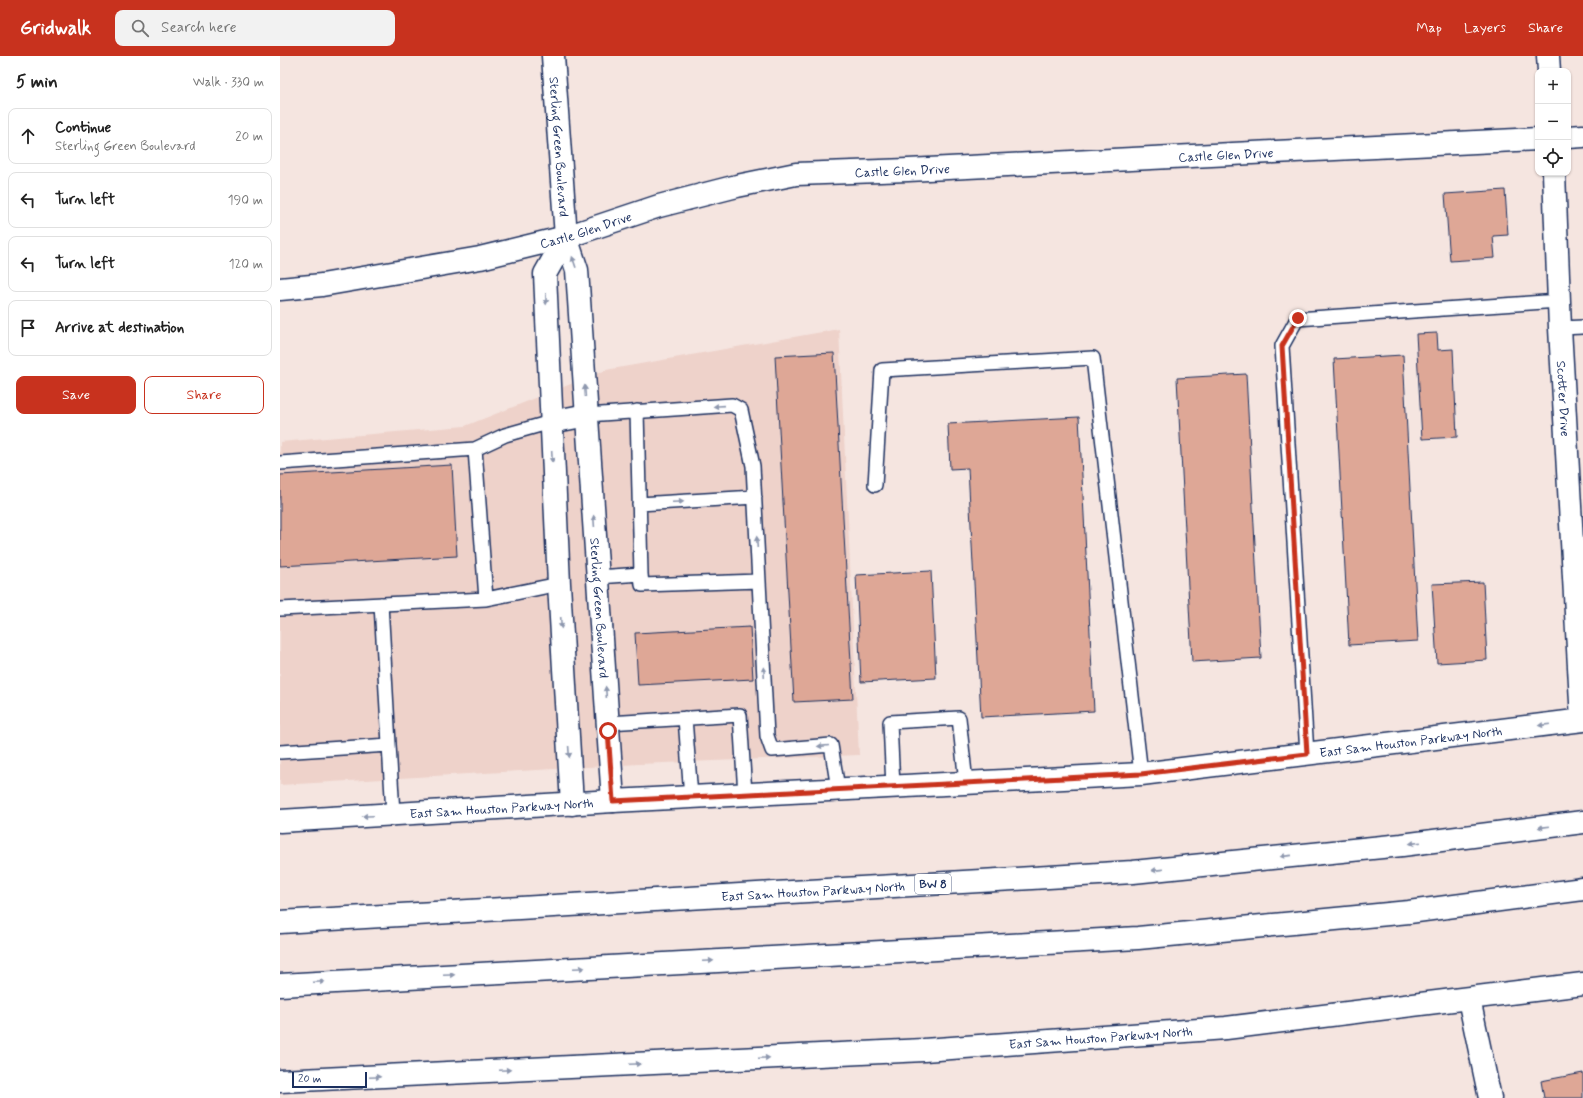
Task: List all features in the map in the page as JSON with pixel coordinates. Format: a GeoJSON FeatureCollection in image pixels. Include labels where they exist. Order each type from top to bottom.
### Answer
{"type":"FeatureCollection","features":[{"type":"Feature","properties":{"kind":"main road","name":"Sterling Green Boulevard"},"geometry":{"type":"LineString","coordinates":[[553,56],[566,237],[577,270],[613,801]]}},
{"type":"Feature","properties":{"kind":"main road"},"geometry":{"type":"LineString","coordinates":[[1548,56],[1549,68]]}},
{"type":"Feature","properties":{"kind":"main road"},"geometry":{"type":"LineString","coordinates":[[1571,137],[1583,136]]}},
{"type":"Feature","properties":{"kind":"main road","name":"Castle Glen Drive"},"geometry":{"type":"LineString","coordinates":[[280,289],[322,285],[480,258],[566,237],[659,206],[737,186],[796,174],[908,170],[1535,138]]}},
{"type":"Feature","properties":{"kind":"main road","name":"Scotter Drive"},"geometry":{"type":"LineString","coordinates":[[1554,176],[1560,328],[1582,720]]}},
{"type":"Feature","properties":{"kind":"main road"},"geometry":{"type":"LineString","coordinates":[[566,237],[545,274],[550,422],[572,804]]}},
{"type":"Feature","properties":{"kind":"main road"},"geometry":{"type":"LineString","coordinates":[[550,422],[587,415]]}},
{"type":"Feature","properties":{"kind":"main road","name":"East Sam Houston Parkway North"},"geometry":{"type":"LineString","coordinates":[[280,821],[613,801],[1141,774],[1582,720]]}},
{"type":"Feature","properties":{"kind":"main road","name":"East Sam Houston Parkway North"},"geometry":{"type":"LineString","coordinates":[[280,922],[1133,872],[1402,844],[1583,822]]}},
{"type":"Feature","properties":{"kind":"main road"},"geometry":{"type":"LineString","coordinates":[[280,985],[1138,938],[1409,912],[1583,889]]}},
{"type":"Feature","properties":{"kind":"main road","name":"East Sam Houston Parkway North"},"geometry":{"type":"LineString","coordinates":[[280,1081],[924,1050],[1226,1028],[1583,984]]}},
{"type":"Feature","properties":{"kind":"main road"},"geometry":{"type":"LineString","coordinates":[[1470,999],[1490,1098]]}},
{"type":"Feature","properties":{"kind":"lane"},"geometry":{"type":"LineString","coordinates":[[1307,754],[1282,346],[1298,318],[1559,301]]}},
{"type":"Feature","properties":{"kind":"lane"},"geometry":{"type":"LineString","coordinates":[[1560,328],[1583,327]]}},
{"type":"Feature","properties":{"kind":"lane"},"geometry":{"type":"LineString","coordinates":[[875,485],[882,370],[1093,358],[1141,774]]}},
{"type":"Feature","properties":{"kind":"lane"},"geometry":{"type":"LineString","coordinates":[[587,415],[732,405],[741,410],[753,466],[767,736],[772,750],[831,745],[838,790]]}},
{"type":"Feature","properties":{"kind":"lane"},"geometry":{"type":"LineString","coordinates":[[637,411],[642,585],[759,581]]}},
{"type":"Feature","properties":{"kind":"lane"},"geometry":{"type":"LineString","coordinates":[[280,463],[475,449],[505,435],[550,422]]}},
{"type":"Feature","properties":{"kind":"lane"},"geometry":{"type":"LineString","coordinates":[[475,449],[486,599]]}},
{"type":"Feature","properties":{"kind":"lane"},"geometry":{"type":"LineString","coordinates":[[639,504],[755,497]]}},
{"type":"Feature","properties":{"kind":"lane"},"geometry":{"type":"LineString","coordinates":[[598,577],[641,574]]}},
{"type":"Feature","properties":{"kind":"lane"},"geometry":{"type":"LineString","coordinates":[[280,609],[486,599],[559,584]]}},
{"type":"Feature","properties":{"kind":"lane"},"geometry":{"type":"LineString","coordinates":[[381,604],[393,814]]}},
{"type":"Feature","properties":{"kind":"lane"},"geometry":{"type":"LineString","coordinates":[[608,723],[740,715],[745,794]]}},
{"type":"Feature","properties":{"kind":"lane"},"geometry":{"type":"LineString","coordinates":[[685,718],[691,797]]}},
{"type":"Feature","properties":{"kind":"lane"},"geometry":{"type":"LineString","coordinates":[[893,787],[890,722],[959,718],[966,783]]}},
{"type":"Feature","properties":{"kind":"lane"},"geometry":{"type":"LineString","coordinates":[[280,752],[389,745]]}},
{"type":"Feature","properties":{"kind":"shaded area"},"geometry":{"type":"Polygon","coordinates":[[[839,329],[859,755],[639,764],[280,785],[280,442],[465,426],[606,370],[839,329]]]}},
{"type":"Feature","properties":{"kind":"building"},"geometry":{"type":"Polygon","coordinates":[[[1505,190],[1508,235],[1493,236],[1495,258],[1450,261],[1445,194],[1505,190]]]}},
{"type":"Feature","properties":{"kind":"building"},"geometry":{"type":"Polygon","coordinates":[[[1437,333],[1438,350],[1453,349],[1457,437],[1422,439],[1416,334],[1437,333]]]}},
{"type":"Feature","properties":{"kind":"building"},"geometry":{"type":"Polygon","coordinates":[[[834,353],[853,699],[794,702],[775,356],[834,353]]]}},
{"type":"Feature","properties":{"kind":"building"},"geometry":{"type":"Polygon","coordinates":[[[1403,355],[1418,641],[1349,645],[1334,359],[1403,355]]]}},
{"type":"Feature","properties":{"kind":"building"},"geometry":{"type":"Polygon","coordinates":[[[1246,374],[1261,658],[1192,662],[1177,378],[1246,374]]]}},
{"type":"Feature","properties":{"kind":"building"},"geometry":{"type":"Polygon","coordinates":[[[1079,417],[1094,711],[981,717],[968,468],[950,469],[948,424],[1079,417]]]}},
{"type":"Feature","properties":{"kind":"building"},"geometry":{"type":"Polygon","coordinates":[[[452,465],[457,556],[280,566],[280,475],[452,465]]]}},
{"type":"Feature","properties":{"kind":"building"},"geometry":{"type":"Polygon","coordinates":[[[931,571],[936,678],[861,682],[856,575],[931,571]]]}},
{"type":"Feature","properties":{"kind":"building"},"geometry":{"type":"Polygon","coordinates":[[[1483,582],[1487,660],[1437,663],[1432,584],[1483,582]]]}},
{"type":"Feature","properties":{"kind":"building"},"geometry":{"type":"Polygon","coordinates":[[[750,627],[753,679],[638,685],[635,633],[750,627]]]}},
{"type":"Feature","properties":{"kind":"building"},"geometry":{"type":"Polygon","coordinates":[[[1583,1073],[1583,1098],[1544,1098],[1541,1081],[1583,1073]]]}},
{"type":"Feature","properties":{"kind":"route"},"geometry":{"type":"LineString","coordinates":[[608,731],[613,801],[1141,774],[1307,754],[1282,346],[1298,318]]}}]}
